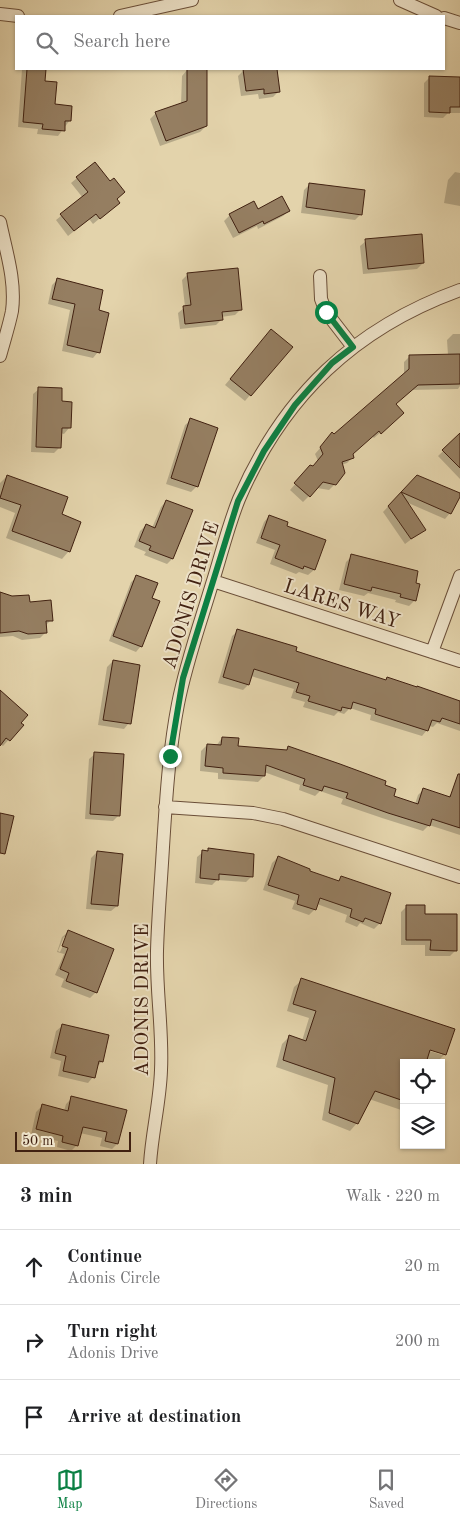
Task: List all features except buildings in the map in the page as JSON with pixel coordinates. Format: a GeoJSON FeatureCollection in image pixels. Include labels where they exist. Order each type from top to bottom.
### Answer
{"type":"FeatureCollection","features":[{"type":"Feature","properties":{"kind":"street"},"geometry":{"type":"LineString","coordinates":[[124,15],[192,0]]}},
{"type":"Feature","properties":{"kind":"street"},"geometry":{"type":"LineString","coordinates":[[400,0],[434,15]]}},
{"type":"Feature","properties":{"kind":"street"},"geometry":{"type":"LineString","coordinates":[[0,14],[15,16]]}},
{"type":"Feature","properties":{"kind":"street"},"geometry":{"type":"LineString","coordinates":[[445,18],[460,23]]}},
{"type":"Feature","properties":{"kind":"street"},"geometry":{"type":"LineString","coordinates":[[0,222],[9,262],[13,294],[12,310],[0,356]]}},
{"type":"Feature","properties":{"kind":"street"},"geometry":{"type":"LineString","coordinates":[[320,276],[321,299],[326,312],[353,347]]}},
{"type":"Feature","properties":{"kind":"street","name":"ADONIS DRIVE"},"geometry":{"type":"LineString","coordinates":[[150,1164],[161,1070],[157,953],[165,807],[170,756],[178,704],[190,652],[238,501],[279,427],[332,363],[394,320],[460,290]]}},
{"type":"Feature","properties":{"kind":"street"},"geometry":{"type":"LineString","coordinates":[[432,652],[460,576]]}},
{"type":"Feature","properties":{"kind":"street","name":"LARES WAY"},"geometry":{"type":"LineString","coordinates":[[213,580],[460,661]]}},
{"type":"Feature","properties":{"kind":"street"},"geometry":{"type":"LineString","coordinates":[[165,807],[253,813],[283,819],[460,877]]}},
{"type":"Feature","properties":{"kind":"route"},"geometry":{"type":"LineString","coordinates":[[170,756],[183,678],[238,501],[264,451],[295,405],[332,363],[353,347],[326,312]]}}]}
